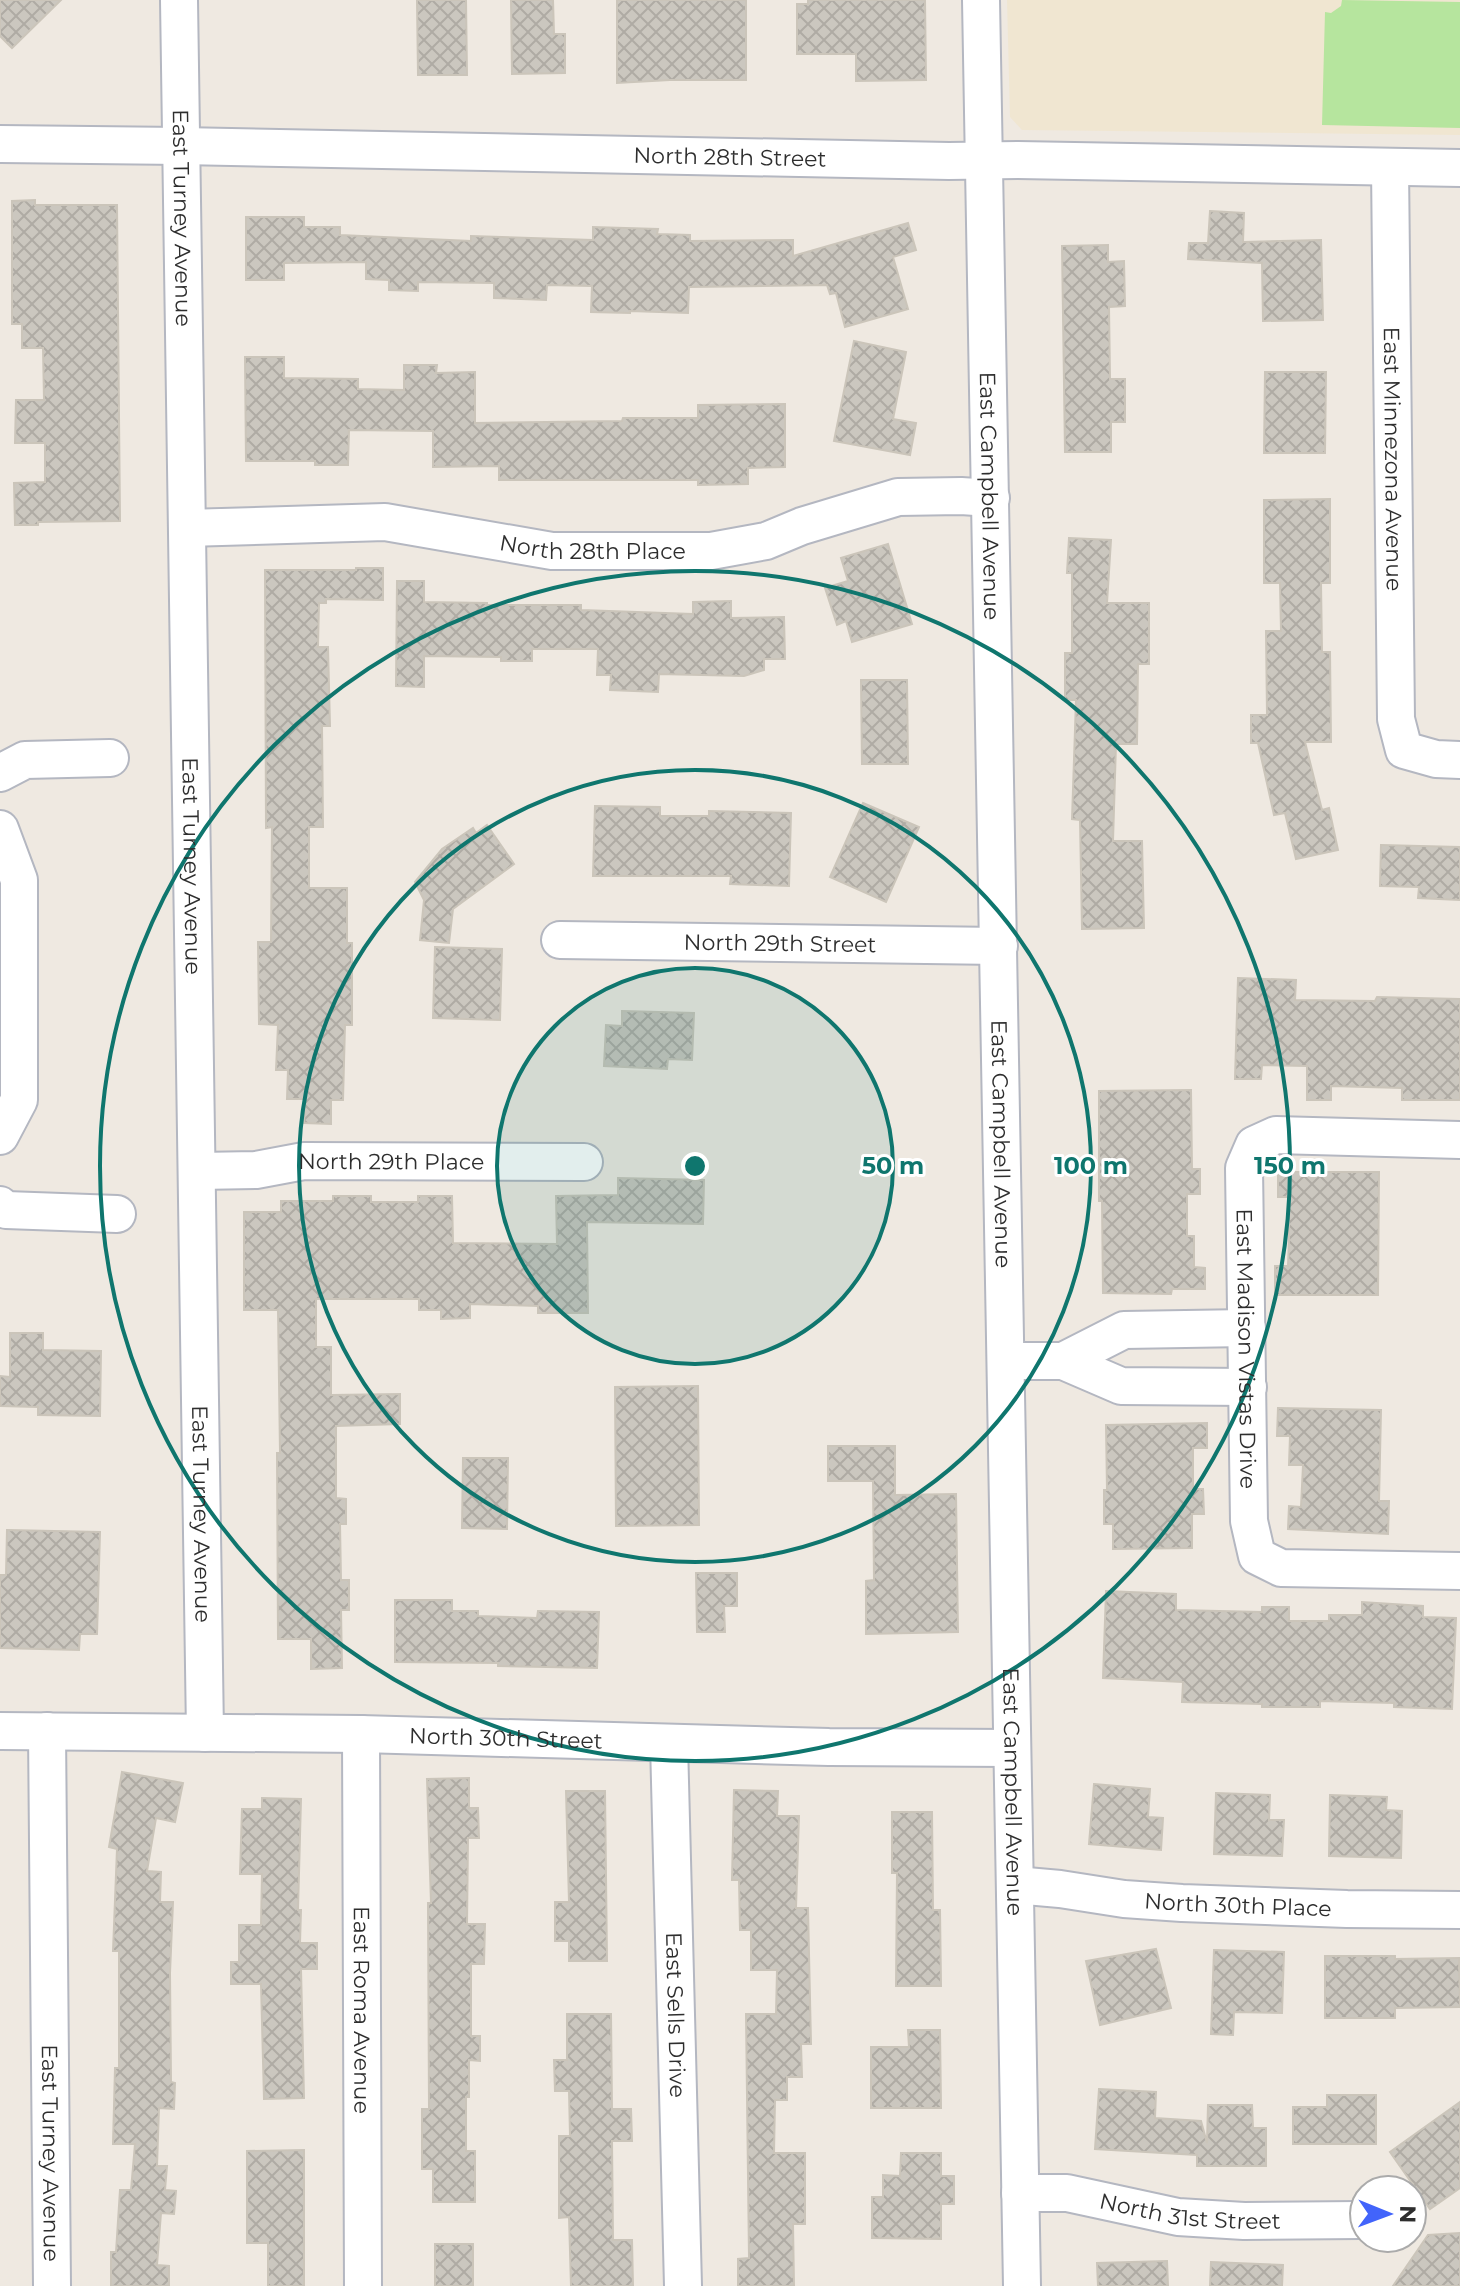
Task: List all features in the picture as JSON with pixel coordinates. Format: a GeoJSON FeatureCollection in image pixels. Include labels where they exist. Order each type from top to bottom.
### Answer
{"type":"FeatureCollection","features":[{"type":"Feature","properties":{"kind":"street","name":"East Turney Avenue"},"geometry":{"type":"LineString","coordinates":[[179,0],[205,1733]]}},
{"type":"Feature","properties":{"kind":"street","name":"East Campbell Avenue"},"geometry":{"type":"LineString","coordinates":[[981,0],[1022,2286]]}},
{"type":"Feature","properties":{"kind":"street","name":"North 28th Street"},"geometry":{"type":"LineString","coordinates":[[0,144],[1460,168]]}},
{"type":"Feature","properties":{"kind":"street","name":"East Minnezona Avenue"},"geometry":{"type":"LineString","coordinates":[[1390,167],[1396,719],[1404,750],[1436,759],[1460,760]]}},
{"type":"Feature","properties":{"kind":"street","name":"North 28th Place"},"geometry":{"type":"LineString","coordinates":[[187,528],[385,522],[552,551],[711,551],[766,541],[802,526],[898,497],[991,498]]}},
{"type":"Feature","properties":{"kind":"street"},"geometry":{"type":"LineString","coordinates":[[0,773],[25,760],[110,758]]}},
{"type":"Feature","properties":{"kind":"street"},"geometry":{"type":"LineString","coordinates":[[0,829],[19,880],[19,1100],[0,1136]]}},
{"type":"Feature","properties":{"kind":"street","name":"North 29th Street"},"geometry":{"type":"LineString","coordinates":[[560,940],[999,946]]}},
{"type":"Feature","properties":{"kind":"street","name":"East Madison Vistas Drive"},"geometry":{"type":"LineString","coordinates":[[1460,1140],[1276,1135],[1254,1145],[1244,1168],[1249,1521],[1257,1556],[1281,1568],[1460,1571]]}},
{"type":"Feature","properties":{"kind":"street","name":"North 29th Place"},"geometry":{"type":"LineString","coordinates":[[198,1171],[256,1170],[304,1161],[584,1162]]}},
{"type":"Feature","properties":{"kind":"street"},"geometry":{"type":"LineString","coordinates":[[0,1205],[6,1210],[117,1214]]}},
{"type":"Feature","properties":{"kind":"street"},"geometry":{"type":"LineString","coordinates":[[1063,1361],[1124,1330],[1247,1328]]}},
{"type":"Feature","properties":{"kind":"street"},"geometry":{"type":"LineString","coordinates":[[1156,1330],[1158,1386]]}},
{"type":"Feature","properties":{"kind":"street"},"geometry":{"type":"LineString","coordinates":[[1006,1361],[1063,1361],[1121,1386],[1248,1387]]}},
{"type":"Feature","properties":{"kind":"street","name":"North 30th Street"},"geometry":{"type":"LineString","coordinates":[[0,1731],[361,1734],[1012,1748]]}},
{"type":"Feature","properties":{"kind":"street","name":"East Turney Avenue"},"geometry":{"type":"LineString","coordinates":[[47,1731],[52,2286]]}},
{"type":"Feature","properties":{"kind":"street","name":"East Roma Avenue"},"geometry":{"type":"LineString","coordinates":[[361,1734],[363,2286]]}},
{"type":"Feature","properties":{"kind":"street","name":"East Sells Drive"},"geometry":{"type":"LineString","coordinates":[[669,1743],[683,2286]]}},
{"type":"Feature","properties":{"kind":"street","name":"North 30th Place"},"geometry":{"type":"LineString","coordinates":[[1015,1885],[1182,1903],[1460,1910]]}},
{"type":"Feature","properties":{"kind":"street","name":"North 31st Street"},"geometry":{"type":"LineString","coordinates":[[1020,2193],[1067,2193],[1178,2217],[1244,2221],[1348,2220]]}},
{"type":"Feature","properties":{"kind":"shaded area"},"geometry":{"type":"Polygon","coordinates":[[[1007,0],[1460,0],[1460,135],[1022,130],[1010,117],[1007,0]]]}},
{"type":"Feature","properties":{"kind":"green space"},"geometry":{"type":"Polygon","coordinates":[[[1342,0],[1460,2],[1460,128],[1322,125],[1325,12],[1331,13],[1341,6],[1342,0]]]}},
{"type":"Feature","properties":{"kind":"building"},"geometry":{"type":"Polygon","coordinates":[[[0,0],[61,0],[12,48],[0,36],[0,0]]]}},
{"type":"Feature","properties":{"kind":"building"},"geometry":{"type":"Polygon","coordinates":[[[417,0],[466,0],[467,75],[418,75],[417,0]]]}},
{"type":"Feature","properties":{"kind":"building"},"geometry":{"type":"Polygon","coordinates":[[[511,0],[553,0],[554,34],[565,34],[565,73],[512,74],[511,0]]]}},
{"type":"Feature","properties":{"kind":"building"},"geometry":{"type":"Polygon","coordinates":[[[617,0],[746,0],[746,80],[617,83],[617,0]]]}},
{"type":"Feature","properties":{"kind":"building"},"geometry":{"type":"Polygon","coordinates":[[[808,0],[925,0],[926,80],[856,81],[856,54],[797,54],[797,4],[808,4],[808,0]]]}},
{"type":"Feature","properties":{"kind":"building"},"geometry":{"type":"Polygon","coordinates":[[[35,200],[35,205],[117,205],[120,521],[15,525],[14,483],[45,482],[45,443],[15,443],[16,400],[44,400],[43,348],[22,348],[22,324],[12,324],[12,201],[35,200]]]}},
{"type":"Feature","properties":{"kind":"building"},"geometry":{"type":"Polygon","coordinates":[[[1210,211],[1244,213],[1243,242],[1321,240],[1323,320],[1263,321],[1262,263],[1188,259],[1189,243],[1208,243],[1210,211]]]}},
{"type":"Feature","properties":{"kind":"building"},"geometry":{"type":"Polygon","coordinates":[[[246,217],[304,217],[304,227],[340,227],[340,235],[471,241],[471,236],[593,240],[593,227],[658,229],[657,234],[690,235],[690,241],[793,240],[793,256],[908,223],[916,250],[893,257],[908,309],[845,327],[836,293],[830,294],[827,285],[689,287],[688,313],[630,313],[591,312],[592,286],[547,285],[546,300],[494,298],[494,283],[418,282],[418,291],[389,290],[389,280],[366,279],[366,262],[284,263],[284,280],[246,280],[246,217]]]}},
{"type":"Feature","properties":{"kind":"building"},"geometry":{"type":"Polygon","coordinates":[[[1108,245],[1108,262],[1124,261],[1125,306],[1109,307],[1110,379],[1125,379],[1125,422],[1111,422],[1111,452],[1065,452],[1062,246],[1108,245]]]}},
{"type":"Feature","properties":{"kind":"building"},"geometry":{"type":"Polygon","coordinates":[[[854,341],[906,352],[893,419],[916,423],[910,455],[834,441],[854,341]]]}},
{"type":"Feature","properties":{"kind":"building"},"geometry":{"type":"Polygon","coordinates":[[[245,357],[284,357],[284,378],[358,379],[358,389],[404,390],[404,365],[437,365],[436,373],[475,372],[475,423],[698,418],[698,405],[785,404],[785,467],[748,468],[748,484],[698,485],[698,480],[499,480],[499,466],[433,467],[433,431],[349,430],[348,465],[315,465],[315,461],[246,461],[245,357]]]}},
{"type":"Feature","properties":{"kind":"building"},"geometry":{"type":"Polygon","coordinates":[[[1265,372],[1326,372],[1325,453],[1264,453],[1265,372]]]}},
{"type":"Feature","properties":{"kind":"building"},"geometry":{"type":"Polygon","coordinates":[[[1330,499],[1330,583],[1321,583],[1322,652],[1330,652],[1331,742],[1305,742],[1322,810],[1329,808],[1338,850],[1296,859],[1285,813],[1274,815],[1258,743],[1251,743],[1251,715],[1267,715],[1266,631],[1281,631],[1280,583],[1264,583],[1264,500],[1330,499]]]}},
{"type":"Feature","properties":{"kind":"building"},"geometry":{"type":"Polygon","coordinates":[[[1069,538],[1111,540],[1107,603],[1149,603],[1149,664],[1138,664],[1137,744],[1116,744],[1113,841],[1142,841],[1144,928],[1082,929],[1080,820],[1072,819],[1076,700],[1065,700],[1065,653],[1072,653],[1072,573],[1067,573],[1069,538]]]}},
{"type":"Feature","properties":{"kind":"building"},"geometry":{"type":"Polygon","coordinates":[[[888,544],[912,624],[852,642],[846,621],[837,625],[825,588],[848,581],[841,558],[888,544]]]}},
{"type":"Feature","properties":{"kind":"building"},"geometry":{"type":"Polygon","coordinates":[[[383,568],[383,600],[326,599],[326,603],[319,603],[318,647],[328,647],[330,726],[322,726],[323,827],[309,827],[309,888],[347,888],[347,943],[352,943],[352,1025],[345,1025],[343,1100],[331,1100],[331,1124],[304,1123],[305,1099],[287,1099],[288,1070],[276,1070],[278,1025],[259,1024],[258,942],[271,942],[272,827],[266,828],[265,570],[383,568]]]}},
{"type":"Feature","properties":{"kind":"building"},"geometry":{"type":"Polygon","coordinates":[[[397,581],[424,581],[424,602],[581,605],[581,610],[693,614],[693,602],[731,601],[731,618],[784,617],[785,659],[764,659],[764,670],[744,676],[659,674],[658,692],[610,690],[611,675],[597,675],[598,649],[532,649],[532,661],[501,661],[501,657],[424,656],[424,687],[396,686],[397,581]]]}},
{"type":"Feature","properties":{"kind":"building"},"geometry":{"type":"Polygon","coordinates":[[[861,680],[907,680],[908,764],[862,764],[861,680]]]}},
{"type":"Feature","properties":{"kind":"building"},"geometry":{"type":"Polygon","coordinates":[[[863,803],[919,827],[886,902],[830,877],[863,803]]]}},
{"type":"Feature","properties":{"kind":"building"},"geometry":{"type":"Polygon","coordinates":[[[595,806],[660,807],[660,816],[709,816],[709,811],[791,813],[789,886],[730,884],[731,876],[593,876],[595,806]]]}},
{"type":"Feature","properties":{"kind":"building"},"geometry":{"type":"Polygon","coordinates":[[[487,825],[514,864],[453,909],[449,943],[420,940],[424,900],[415,882],[442,849],[473,828],[476,833],[487,825]]]}},
{"type":"Feature","properties":{"kind":"building"},"geometry":{"type":"Polygon","coordinates":[[[1381,845],[1460,847],[1460,900],[1418,898],[1419,887],[1380,886],[1381,845]]]}},
{"type":"Feature","properties":{"kind":"building"},"geometry":{"type":"Polygon","coordinates":[[[435,947],[502,949],[500,1020],[433,1018],[435,947]]]}},
{"type":"Feature","properties":{"kind":"building"},"geometry":{"type":"Polygon","coordinates":[[[1238,978],[1296,980],[1295,1000],[1375,1001],[1377,997],[1460,999],[1460,1100],[1402,1100],[1402,1088],[1331,1086],[1331,1100],[1307,1100],[1307,1066],[1262,1065],[1261,1079],[1235,1079],[1238,978]]]}},
{"type":"Feature","properties":{"kind":"building"},"geometry":{"type":"Polygon","coordinates":[[[622,1011],[694,1013],[692,1060],[668,1059],[667,1069],[604,1066],[606,1025],[622,1026],[622,1011]]]}},
{"type":"Feature","properties":{"kind":"building"},"geometry":{"type":"Polygon","coordinates":[[[1191,1090],[1192,1169],[1200,1169],[1200,1194],[1187,1194],[1187,1236],[1194,1236],[1194,1267],[1205,1268],[1205,1289],[1172,1289],[1171,1294],[1103,1293],[1099,1091],[1191,1090]]]}},
{"type":"Feature","properties":{"kind":"building"},"geometry":{"type":"Polygon","coordinates":[[[1278,1172],[1379,1172],[1378,1295],[1275,1295],[1275,1266],[1288,1266],[1289,1237],[1289,1197],[1278,1197],[1278,1172]]]}},
{"type":"Feature","properties":{"kind":"building"},"geometry":{"type":"Polygon","coordinates":[[[618,1178],[704,1180],[703,1224],[587,1222],[588,1313],[538,1313],[538,1306],[470,1304],[470,1318],[441,1319],[441,1310],[419,1310],[419,1299],[316,1299],[316,1347],[331,1347],[331,1395],[400,1394],[400,1424],[336,1426],[336,1498],[346,1499],[346,1524],[340,1524],[341,1580],[349,1580],[349,1610],[341,1610],[342,1668],[311,1669],[311,1639],[278,1639],[278,1310],[244,1310],[244,1212],[281,1212],[281,1201],[333,1201],[333,1196],[371,1196],[371,1202],[418,1202],[418,1196],[452,1196],[453,1243],[557,1244],[556,1196],[618,1195],[618,1178]]]}},
{"type":"Feature","properties":{"kind":"building"},"geometry":{"type":"Polygon","coordinates":[[[10,1333],[43,1333],[43,1350],[101,1351],[100,1416],[38,1415],[38,1407],[0,1406],[0,1376],[10,1377],[10,1333]]]}},
{"type":"Feature","properties":{"kind":"building"},"geometry":{"type":"Polygon","coordinates":[[[698,1386],[699,1525],[616,1526],[615,1387],[698,1386]]]}},
{"type":"Feature","properties":{"kind":"building"},"geometry":{"type":"Polygon","coordinates":[[[1278,1408],[1381,1410],[1379,1501],[1389,1501],[1388,1534],[1288,1529],[1289,1506],[1301,1507],[1303,1465],[1289,1465],[1290,1436],[1277,1436],[1278,1408]]]}},
{"type":"Feature","properties":{"kind":"building"},"geometry":{"type":"Polygon","coordinates":[[[1207,1423],[1207,1448],[1193,1448],[1193,1489],[1203,1489],[1204,1514],[1192,1514],[1192,1548],[1113,1549],[1113,1524],[1104,1524],[1106,1425],[1207,1423]]]}},
{"type":"Feature","properties":{"kind":"building"},"geometry":{"type":"Polygon","coordinates":[[[828,1446],[895,1446],[895,1495],[956,1494],[958,1632],[866,1634],[866,1581],[874,1580],[873,1481],[828,1481],[828,1446]]]}},
{"type":"Feature","properties":{"kind":"building"},"geometry":{"type":"Polygon","coordinates":[[[463,1458],[508,1458],[507,1529],[462,1528],[463,1458]]]}},
{"type":"Feature","properties":{"kind":"building"},"geometry":{"type":"Polygon","coordinates":[[[7,1530],[100,1532],[97,1634],[80,1634],[79,1650],[0,1648],[0,1575],[6,1575],[7,1530]]]}},
{"type":"Feature","properties":{"kind":"building"},"geometry":{"type":"Polygon","coordinates":[[[696,1573],[737,1573],[737,1606],[724,1606],[725,1632],[697,1632],[696,1573]]]}},
{"type":"Feature","properties":{"kind":"building"},"geometry":{"type":"Polygon","coordinates":[[[1106,1591],[1176,1594],[1176,1610],[1262,1612],[1262,1607],[1289,1607],[1289,1621],[1329,1621],[1329,1615],[1362,1615],[1362,1602],[1423,1606],[1423,1617],[1456,1618],[1452,1709],[1394,1707],[1394,1703],[1320,1701],[1320,1707],[1182,1702],[1183,1682],[1103,1678],[1106,1591]]]}},
{"type":"Feature","properties":{"kind":"building"},"geometry":{"type":"Polygon","coordinates":[[[395,1600],[452,1600],[452,1611],[478,1611],[478,1616],[537,1618],[538,1611],[599,1612],[597,1668],[395,1662],[395,1600]]]}},
{"type":"Feature","properties":{"kind":"building"},"geometry":{"type":"Polygon","coordinates":[[[122,1772],[183,1783],[175,1822],[156,1818],[147,1871],[161,1872],[160,1902],[173,1902],[170,1973],[174,2109],[159,2108],[157,2166],[167,2166],[165,2190],[176,2191],[174,2214],[161,2213],[157,2265],[169,2266],[169,2286],[111,2286],[111,2252],[116,2252],[120,2190],[131,2190],[135,2144],[113,2144],[115,2068],[119,2068],[119,1951],[113,1951],[117,1849],[109,1847],[122,1772]]]}},
{"type":"Feature","properties":{"kind":"building"},"geometry":{"type":"Polygon","coordinates":[[[469,1778],[469,1808],[478,1808],[479,1838],[468,1838],[467,1924],[485,1924],[484,1964],[471,1964],[471,2036],[480,2036],[480,2061],[469,2060],[469,2097],[466,2097],[466,2151],[475,2151],[475,2202],[433,2202],[433,2169],[422,2169],[422,2109],[429,2109],[428,1903],[431,1903],[427,1779],[469,1778]]]}},
{"type":"Feature","properties":{"kind":"building"},"geometry":{"type":"Polygon","coordinates":[[[1094,1784],[1150,1789],[1148,1817],[1163,1818],[1161,1850],[1089,1844],[1094,1784]]]}},
{"type":"Feature","properties":{"kind":"building"},"geometry":{"type":"Polygon","coordinates":[[[734,1790],[778,1791],[777,1816],[799,1816],[796,1908],[808,1908],[811,2044],[801,2044],[802,2077],[787,2077],[787,2100],[775,2100],[774,2153],[805,2153],[805,2224],[793,2224],[794,2286],[738,2286],[738,2259],[749,2258],[746,2014],[776,2014],[777,1970],[751,1970],[751,1930],[740,1930],[739,1880],[732,1880],[734,1790]]]}},
{"type":"Feature","properties":{"kind":"building"},"geometry":{"type":"Polygon","coordinates":[[[566,1791],[605,1791],[607,1961],[569,1961],[569,1941],[555,1941],[555,1902],[569,1902],[566,1791]]]}},
{"type":"Feature","properties":{"kind":"building"},"geometry":{"type":"Polygon","coordinates":[[[1216,1793],[1270,1795],[1269,1820],[1284,1820],[1282,1856],[1214,1854],[1216,1793]]]}},
{"type":"Feature","properties":{"kind":"building"},"geometry":{"type":"Polygon","coordinates":[[[1330,1795],[1387,1797],[1386,1810],[1402,1811],[1401,1858],[1329,1856],[1330,1795]]]}},
{"type":"Feature","properties":{"kind":"building"},"geometry":{"type":"Polygon","coordinates":[[[262,1798],[301,1799],[300,1943],[317,1943],[317,1969],[301,1969],[304,2098],[264,2099],[261,1984],[231,1984],[231,1962],[239,1962],[239,1925],[261,1925],[262,1874],[240,1874],[242,1809],[262,1809],[262,1798]]]}},
{"type":"Feature","properties":{"kind":"building"},"geometry":{"type":"Polygon","coordinates":[[[892,1812],[932,1812],[933,1910],[940,1910],[941,1986],[896,1986],[897,1873],[892,1873],[892,1812]]]}},
{"type":"Feature","properties":{"kind":"building"},"geometry":{"type":"Polygon","coordinates":[[[1156,1949],[1171,2008],[1100,2025],[1086,1961],[1156,1949]]]}},
{"type":"Feature","properties":{"kind":"building"},"geometry":{"type":"Polygon","coordinates":[[[1214,1950],[1284,1952],[1282,2013],[1234,2012],[1233,2035],[1211,2034],[1214,1950]]]}},
{"type":"Feature","properties":{"kind":"building"},"geometry":{"type":"Polygon","coordinates":[[[1325,1956],[1459,1958],[1460,2007],[1395,2008],[1395,2018],[1325,2018],[1325,1956]]]}},
{"type":"Feature","properties":{"kind":"building"},"geometry":{"type":"Polygon","coordinates":[[[567,2014],[611,2014],[612,2109],[631,2109],[632,2141],[612,2141],[613,2240],[632,2240],[633,2286],[571,2286],[569,2217],[559,2218],[559,2136],[570,2136],[569,2091],[555,2091],[554,2060],[567,2060],[567,2014]]]}},
{"type":"Feature","properties":{"kind":"building"},"geometry":{"type":"Polygon","coordinates":[[[908,2030],[940,2030],[941,2108],[871,2108],[871,2047],[909,2047],[908,2030]]]}},
{"type":"Feature","properties":{"kind":"building"},"geometry":{"type":"Polygon","coordinates":[[[1099,2089],[1156,2092],[1155,2118],[1201,2121],[1207,2143],[1208,2105],[1252,2105],[1253,2128],[1266,2128],[1266,2166],[1197,2166],[1197,2155],[1095,2149],[1099,2089]]]}},
{"type":"Feature","properties":{"kind":"building"},"geometry":{"type":"Polygon","coordinates":[[[1327,2095],[1376,2095],[1376,2144],[1293,2144],[1293,2107],[1327,2107],[1327,2095]]]}},
{"type":"Feature","properties":{"kind":"building"},"geometry":{"type":"Polygon","coordinates":[[[1460,2102],[1460,2188],[1430,2209],[1428,2174],[1405,2174],[1390,2152],[1460,2102]]]}},
{"type":"Feature","properties":{"kind":"building"},"geometry":{"type":"Polygon","coordinates":[[[304,2150],[304,2286],[268,2286],[268,2243],[247,2243],[247,2151],[304,2150]]]}},
{"type":"Feature","properties":{"kind":"building"},"geometry":{"type":"Polygon","coordinates":[[[901,2153],[941,2153],[941,2176],[954,2176],[954,2204],[941,2204],[941,2239],[872,2238],[872,2197],[883,2197],[883,2175],[900,2176],[901,2153]]]}},
{"type":"Feature","properties":{"kind":"building"},"geometry":{"type":"Polygon","coordinates":[[[1460,2233],[1460,2286],[1393,2286],[1415,2254],[1428,2254],[1428,2235],[1460,2233]]]}},
{"type":"Feature","properties":{"kind":"building"},"geometry":{"type":"Polygon","coordinates":[[[435,2244],[473,2244],[473,2286],[435,2286],[435,2244]]]}},
{"type":"Feature","properties":{"kind":"building"},"geometry":{"type":"Polygon","coordinates":[[[1167,2261],[1168,2286],[1098,2286],[1097,2263],[1167,2261]]]}},
{"type":"Feature","properties":{"kind":"building"},"geometry":{"type":"Polygon","coordinates":[[[1211,2262],[1283,2265],[1282,2286],[1210,2286],[1211,2262]]]}}]}
